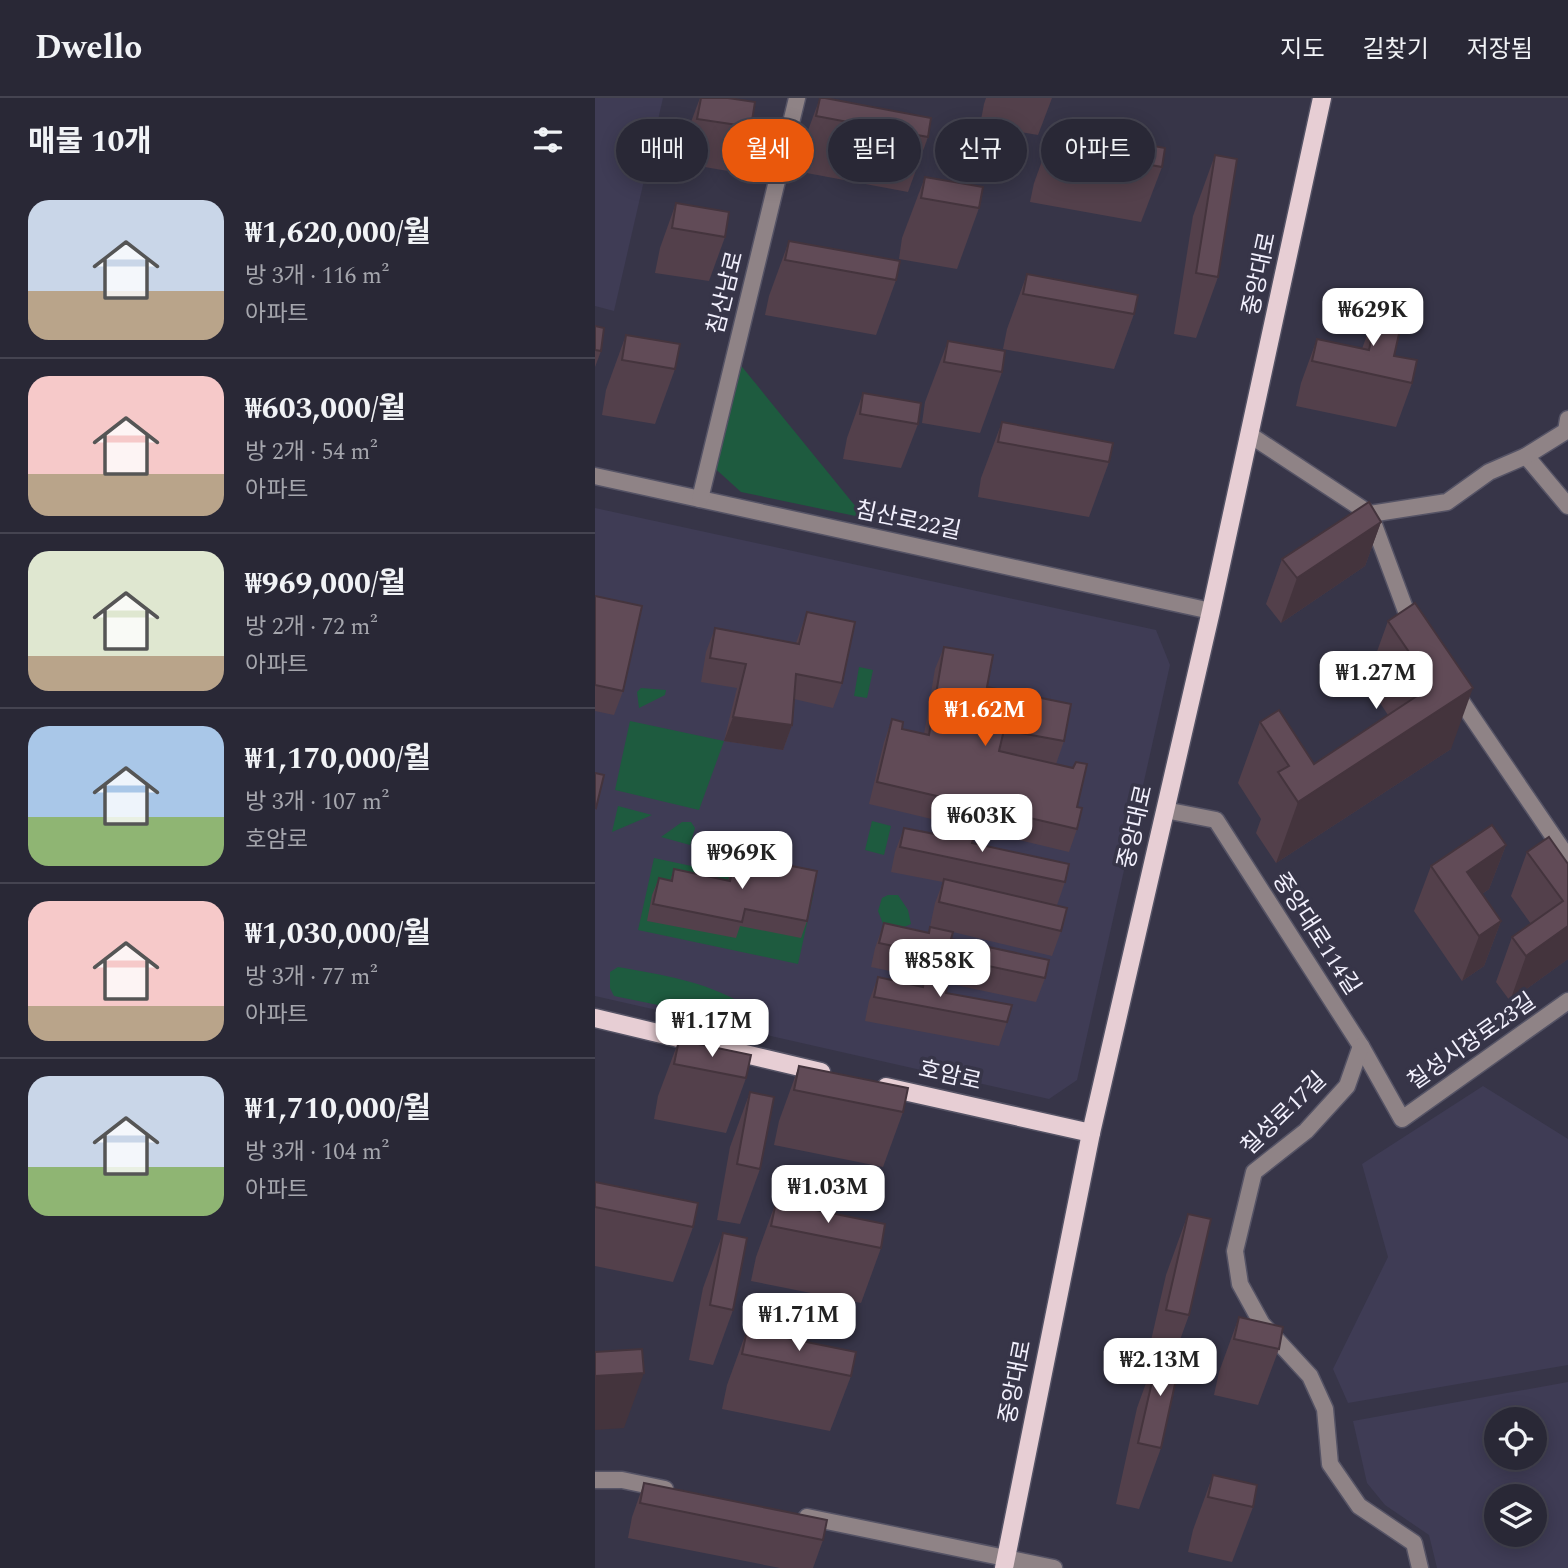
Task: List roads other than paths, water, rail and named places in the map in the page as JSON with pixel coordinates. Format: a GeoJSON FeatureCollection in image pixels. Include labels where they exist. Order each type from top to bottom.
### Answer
{"type":"FeatureCollection","features":[{"type":"Feature","properties":{"kind":"main road","name":"중앙대로"},"geometry":{"type":"LineString","coordinates":[[1005,1562],[1091,1133],[1211,611],[1322,98]]}},
{"type":"Feature","properties":{"kind":"main road"},"geometry":{"type":"LineString","coordinates":[[595,1018],[832,1075]]}},
{"type":"Feature","properties":{"kind":"main road","name":"호암로"},"geometry":{"type":"LineString","coordinates":[[873,1084],[1091,1133]]}},
{"type":"Feature","properties":{"kind":"street","name":"침산남로"},"geometry":{"type":"LineString","coordinates":[[700,499],[797,98]]}},
{"type":"Feature","properties":{"kind":"street"},"geometry":{"type":"LineString","coordinates":[[1370,514],[1447,502],[1489,472],[1526,456],[1566,431],[1568,419]]}},
{"type":"Feature","properties":{"kind":"street"},"geometry":{"type":"LineString","coordinates":[[1250,435],[1370,514],[1410,626],[1425,648]]}},
{"type":"Feature","properties":{"kind":"street"},"geometry":{"type":"LineString","coordinates":[[1526,456],[1568,506]]}},
{"type":"Feature","properties":{"kind":"street","name":"침산로22길"},"geometry":{"type":"LineString","coordinates":[[595,476],[1211,611]]}},
{"type":"Feature","properties":{"kind":"street"},"geometry":{"type":"LineString","coordinates":[[1447,681],[1568,858]]}},
{"type":"Feature","properties":{"kind":"street","name":"중앙대로114길"},"geometry":{"type":"LineString","coordinates":[[1165,810],[1216,820],[1361,1046],[1402,1119]]}},
{"type":"Feature","properties":{"kind":"street","name":"칠성시장로23길"},"geometry":{"type":"LineString","coordinates":[[1402,1119],[1568,1001]]}},
{"type":"Feature","properties":{"kind":"street","name":"칠성로17길"},"geometry":{"type":"LineString","coordinates":[[1361,1046],[1347,1086],[1306,1131],[1254,1172],[1235,1251],[1240,1283],[1262,1324],[1310,1376],[1325,1409],[1330,1464],[1359,1506],[1414,1543],[1420,1568]]}},
{"type":"Feature","properties":{"kind":"street"},"geometry":{"type":"LineString","coordinates":[[595,1480],[622,1480],[685,1493]]}},
{"type":"Feature","properties":{"kind":"street"},"geometry":{"type":"LineString","coordinates":[[788,1514],[1005,1562],[1054,1568]]}}]}
